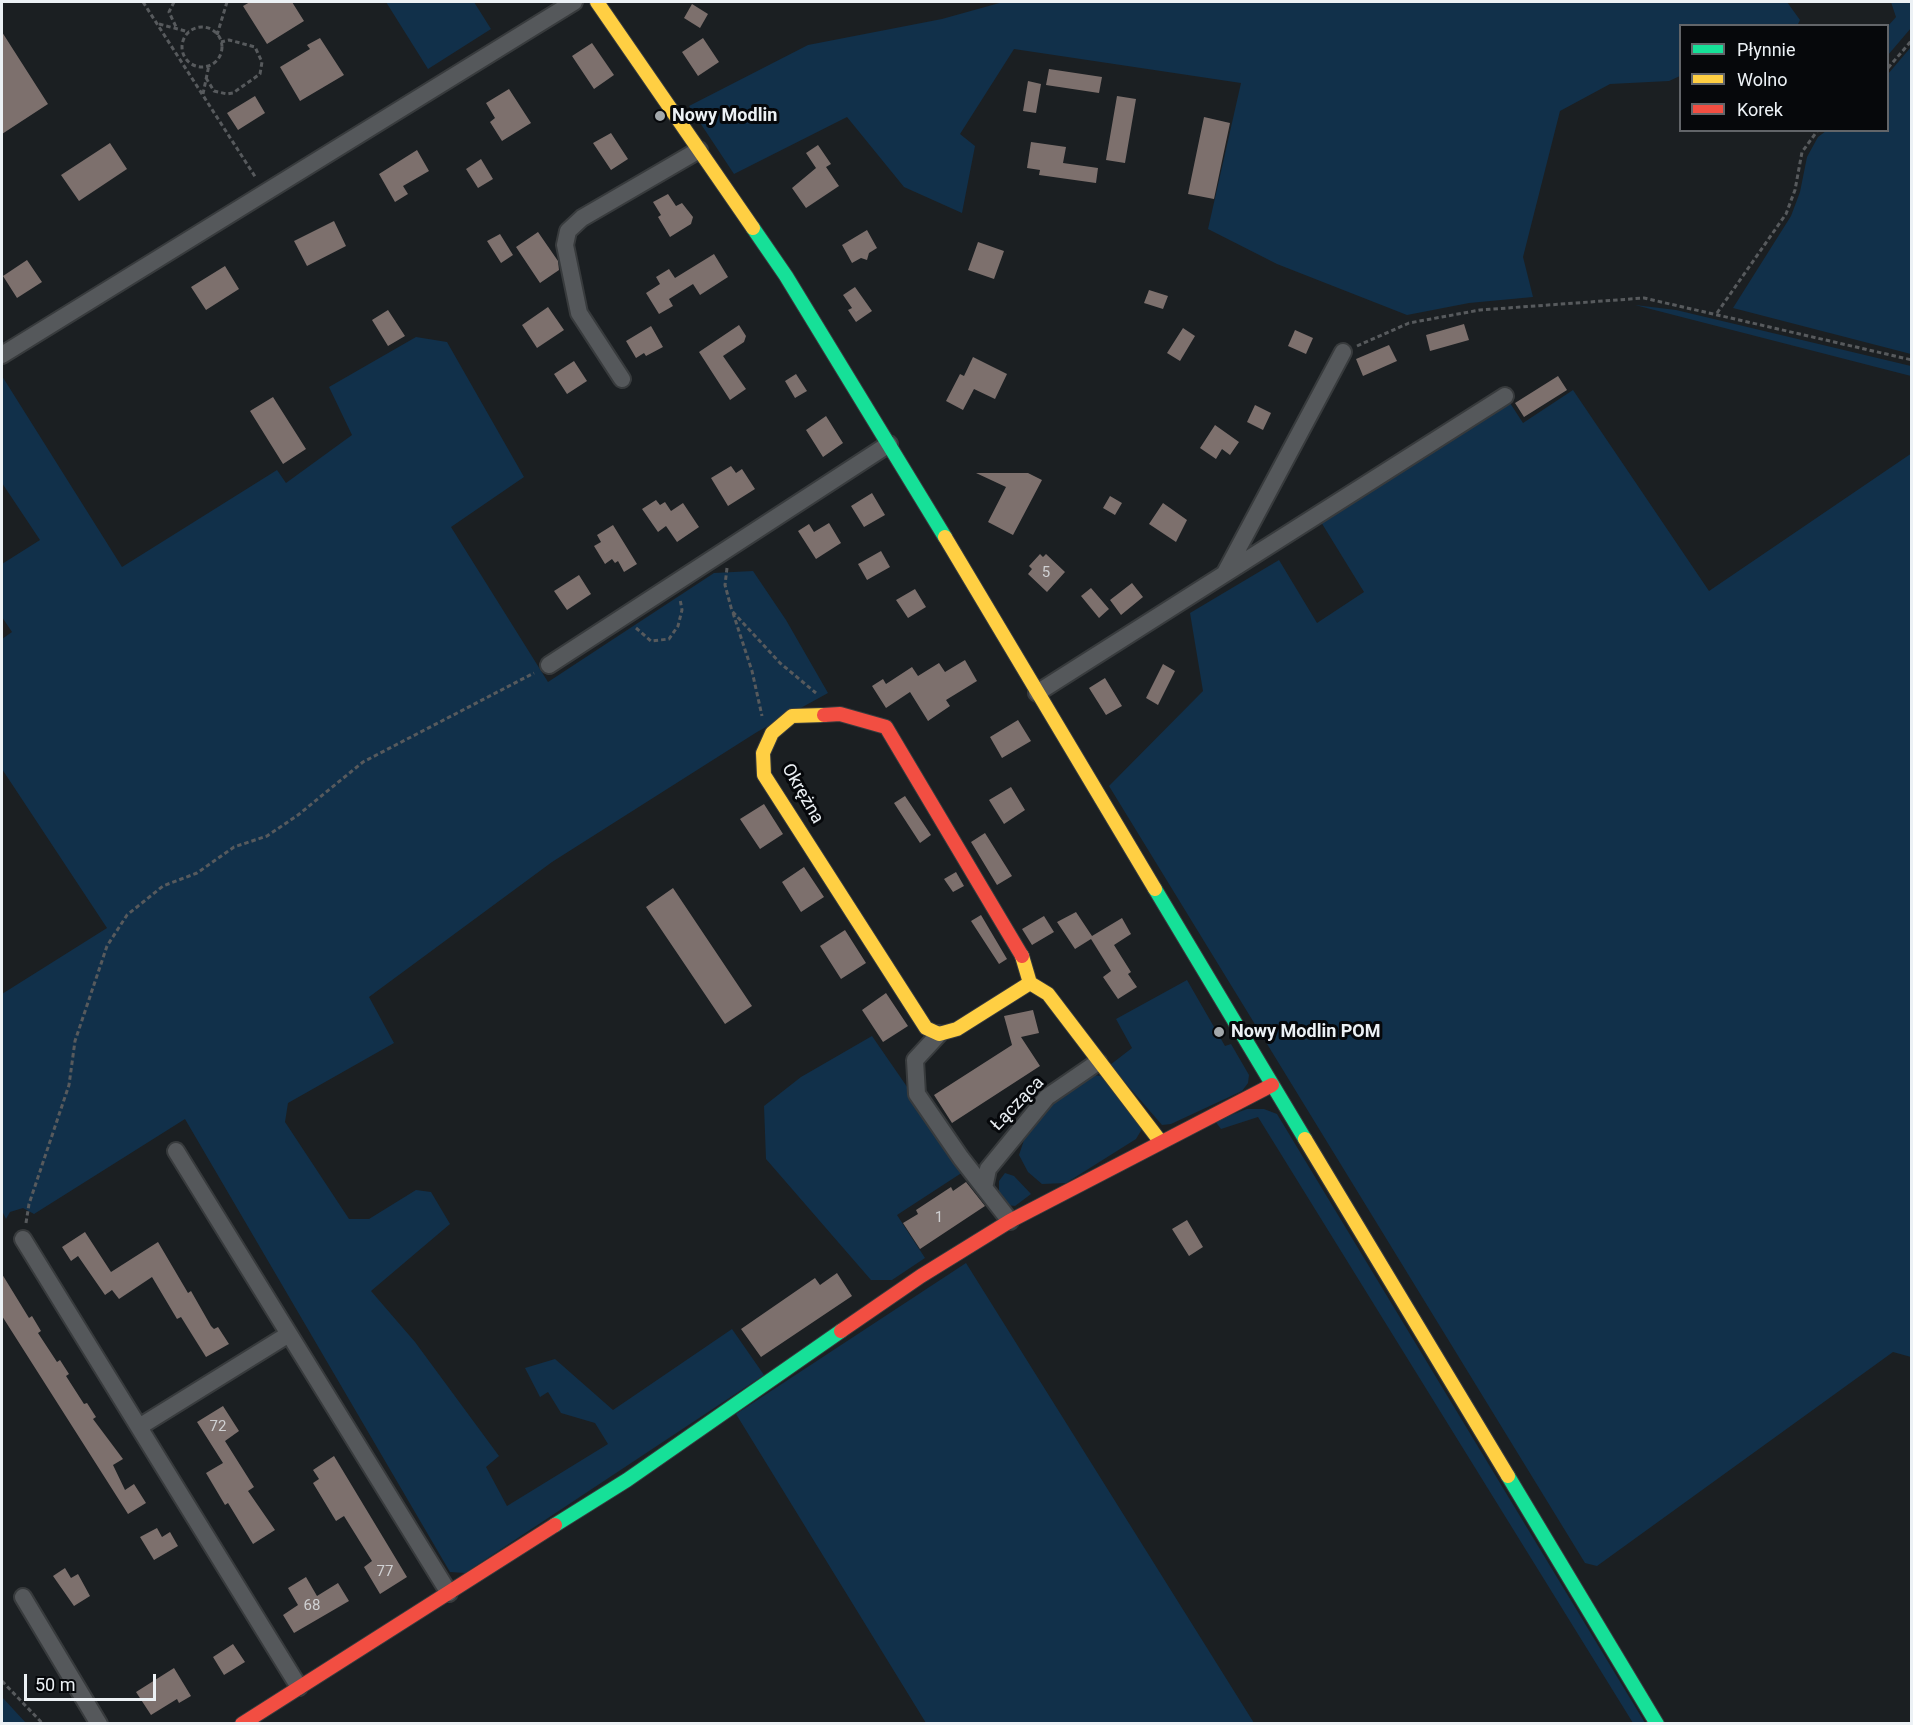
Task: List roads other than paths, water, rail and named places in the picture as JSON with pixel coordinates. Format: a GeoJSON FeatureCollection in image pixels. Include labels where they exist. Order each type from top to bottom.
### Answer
{"type":"FeatureCollection","features":[{"type":"Feature","properties":{"kind":"street"},"geometry":{"type":"LineString","coordinates":[[2,355],[574,2]]}},
{"type":"Feature","properties":{"kind":"street"},"geometry":{"type":"LineString","coordinates":[[597,2],[786,276],[1657,1724]]}},
{"type":"Feature","properties":{"kind":"street"},"geometry":{"type":"LineString","coordinates":[[622,379],[579,313],[565,245],[568,231],[582,218],[699,150]]}},
{"type":"Feature","properties":{"kind":"street"},"geometry":{"type":"LineString","coordinates":[[1224,574],[1343,352]]}},
{"type":"Feature","properties":{"kind":"street"},"geometry":{"type":"LineString","coordinates":[[1037,693],[1505,396]]}},
{"type":"Feature","properties":{"kind":"street"},"geometry":{"type":"LineString","coordinates":[[549,665],[889,444]]}},
{"type":"Feature","properties":{"kind":"street","name":"Okrężna"},"geometry":{"type":"LineString","coordinates":[[939,1034],[926,1028],[764,775],[762,753],[772,733],[792,716],[840,714],[886,728],[1022,956],[1030,983]]}},
{"type":"Feature","properties":{"kind":"street"},"geometry":{"type":"LineString","coordinates":[[1010,1221],[917,1094],[915,1060],[939,1034],[957,1029],[1030,983],[1048,994],[1160,1141]]}},
{"type":"Feature","properties":{"kind":"street","name":"Łącząca"},"geometry":{"type":"LineString","coordinates":[[984,1188],[988,1169],[1047,1097],[1098,1062]]}},
{"type":"Feature","properties":{"kind":"street"},"geometry":{"type":"LineString","coordinates":[[242,1724],[627,1480],[921,1276],[1010,1221],[1160,1141],[1272,1085]]}},
{"type":"Feature","properties":{"kind":"street"},"geometry":{"type":"LineString","coordinates":[[176,1151],[449,1593]]}},
{"type":"Feature","properties":{"kind":"street"},"geometry":{"type":"LineString","coordinates":[[23,1239],[299,1688]]}},
{"type":"Feature","properties":{"kind":"street"},"geometry":{"type":"LineString","coordinates":[[139,1427],[289,1334]]}},
{"type":"Feature","properties":{"kind":"street"},"geometry":{"type":"LineString","coordinates":[[22,1597],[99,1724]]}},
{"type":"Feature","properties":{"kind":"place","name":"Nowy Modlin"},"geometry":{"type":"Point","coordinates":[660,116]}},
{"type":"Feature","properties":{"kind":"place","name":"Nowy Modlin POM"},"geometry":{"type":"Point","coordinates":[1219,1032]}}]}
